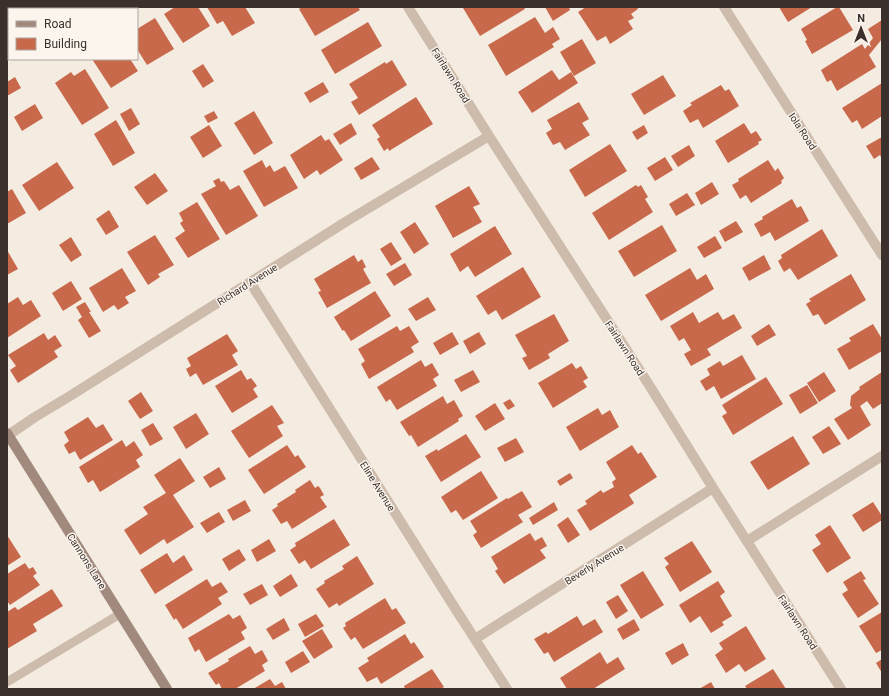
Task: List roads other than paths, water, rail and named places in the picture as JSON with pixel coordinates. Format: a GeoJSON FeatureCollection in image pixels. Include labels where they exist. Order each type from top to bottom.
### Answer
{"type":"FeatureCollection","features":[{"type":"Feature","properties":{"kind":"main road","name":"Cannons Lane"},"geometry":{"type":"LineString","coordinates":[[7,435],[167,689]]}},
{"type":"Feature","properties":{"kind":"street","name":"Fairlawn Road"},"geometry":{"type":"LineString","coordinates":[[408,7],[841,689]]}},
{"type":"Feature","properties":{"kind":"street","name":"Iola Road"},"geometry":{"type":"LineString","coordinates":[[724,7],[882,256]]}},
{"type":"Feature","properties":{"kind":"street","name":"Richard Avenue"},"geometry":{"type":"LineString","coordinates":[[7,435],[347,221],[489,136]]}},
{"type":"Feature","properties":{"kind":"street","name":"Eline Avenue"},"geometry":{"type":"LineString","coordinates":[[250,282],[448,598],[507,689]]}},
{"type":"Feature","properties":{"kind":"street"},"geometry":{"type":"LineString","coordinates":[[747,541],[882,456]]}},
{"type":"Feature","properties":{"kind":"street","name":"Beverly Avenue"},"geometry":{"type":"LineString","coordinates":[[475,639],[713,488]]}},
{"type":"Feature","properties":{"kind":"lane"},"geometry":{"type":"LineString","coordinates":[[7,682],[120,614]]}}]}
